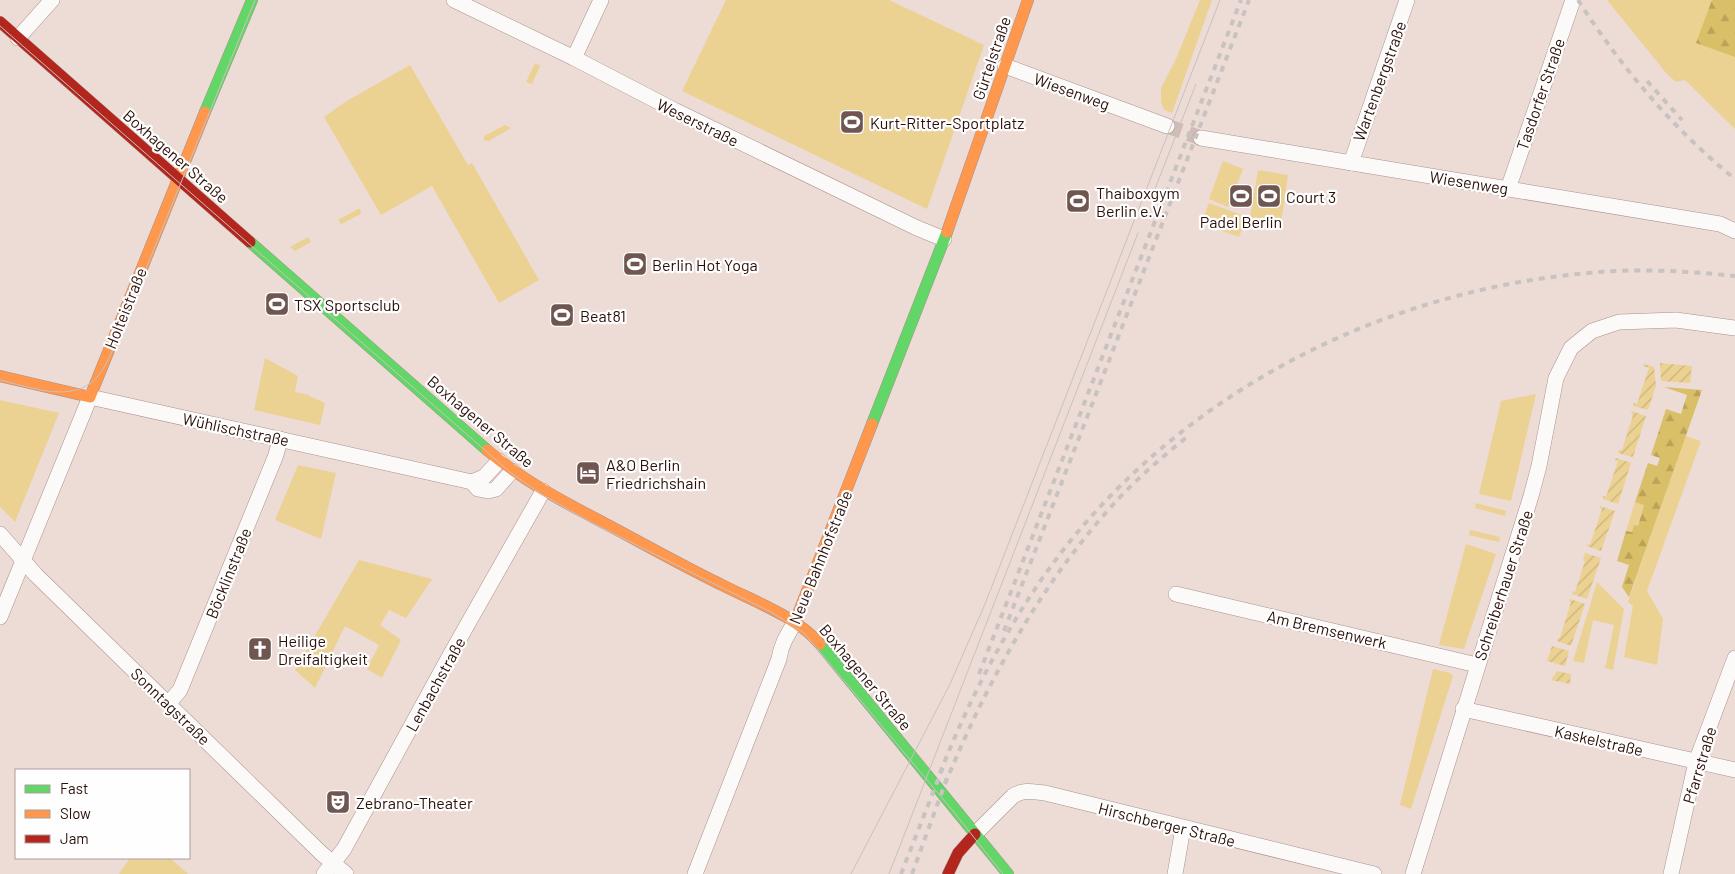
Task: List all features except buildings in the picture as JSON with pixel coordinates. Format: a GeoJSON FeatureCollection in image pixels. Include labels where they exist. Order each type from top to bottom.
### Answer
{"type":"FeatureCollection","features":[{"type":"Feature","properties":{"kind":"street"},"geometry":{"type":"LineString","coordinates":[[18,38],[52,0]]}},
{"type":"Feature","properties":{"kind":"street","name":"Holteistraße"},"geometry":{"type":"LineString","coordinates":[[0,616],[177,179],[252,0]]}},
{"type":"Feature","properties":{"kind":"street","name":"Weserstraße"},"geometry":{"type":"LineString","coordinates":[[454,0],[574,58],[674,110],[917,228],[944,239]]}},
{"type":"Feature","properties":{"kind":"street"},"geometry":{"type":"LineString","coordinates":[[574,58],[601,0]]}},
{"type":"Feature","properties":{"kind":"street","name":"Gürtelstraße"},"geometry":{"type":"LineString","coordinates":[[944,239],[1028,0]]}},
{"type":"Feature","properties":{"kind":"street","name":"Wartenbergstraße"},"geometry":{"type":"LineString","coordinates":[[1351,163],[1408,0]]}},
{"type":"Feature","properties":{"kind":"street","name":"Tasdorfer Straße"},"geometry":{"type":"LineString","coordinates":[[1508,189],[1573,0]]}},
{"type":"Feature","properties":{"kind":"street","name":"Boxhagener Straße"},"geometry":{"type":"LineString","coordinates":[[0,22],[512,471],[543,491],[796,622],[812,635],[1008,874]]}},
{"type":"Feature","properties":{"kind":"street","name":"Wiesenweg"},"geometry":{"type":"LineString","coordinates":[[1005,66],[1167,126]]}},
{"type":"Feature","properties":{"kind":"street","name":"Wiesenweg"},"geometry":{"type":"LineString","coordinates":[[1201,138],[1720,224],[1735,231]]}},
{"type":"Feature","properties":{"kind":"street","name":"Neue Bahnhofstraße"},"geometry":{"type":"LineString","coordinates":[[696,874],[780,659],[780,650],[785,637],[796,622],[944,239]]}},
{"type":"Feature","properties":{"kind":"street","name":"Schreiberhauer Straße"},"geometry":{"type":"LineString","coordinates":[[1413,874],[1531,496],[1539,466],[1556,378],[1571,348],[1592,331],[1619,322],[1676,320],[1735,328]]}},
{"type":"Feature","properties":{"kind":"street","name":"Wühlischstraße"},"geometry":{"type":"LineString","coordinates":[[0,376],[472,482],[478,489],[492,491],[496,489],[512,471]]}},
{"type":"Feature","properties":{"kind":"street","name":"Böcklinstraße"},"geometry":{"type":"LineString","coordinates":[[168,704],[180,690],[276,455],[280,439]]}},
{"type":"Feature","properties":{"kind":"street"},"geometry":{"type":"LineString","coordinates":[[472,482],[484,477],[499,460]]}},
{"type":"Feature","properties":{"kind":"street","name":"Lenbachstraße"},"geometry":{"type":"LineString","coordinates":[[329,869],[344,849],[449,657],[543,491]]}},
{"type":"Feature","properties":{"kind":"street","name":"Sonntagstraße"},"geometry":{"type":"LineString","coordinates":[[0,534],[36,575],[168,704],[329,869],[346,874]]}},
{"type":"Feature","properties":{"kind":"street","name":"Am Bremsenwerk"},"geometry":{"type":"LineString","coordinates":[[1176,594],[1477,665]]}},
{"type":"Feature","properties":{"kind":"street","name":"Pfarrstraße"},"geometry":{"type":"LineString","coordinates":[[1671,874],[1696,762],[1735,658]]}},
{"type":"Feature","properties":{"kind":"street","name":"Kaskelstraße"},"geometry":{"type":"LineString","coordinates":[[1464,709],[1735,770]]}},
{"type":"Feature","properties":{"kind":"street","name":"Hirschberger Straße"},"geometry":{"type":"LineString","coordinates":[[975,834],[1008,799],[1018,792],[1029,791],[1045,793],[1374,874]]}},
{"type":"Feature","properties":{"kind":"street"},"geometry":{"type":"LineString","coordinates":[[1175,874],[1183,828]]}},
{"type":"Feature","properties":{"kind":"street"},"geometry":{"type":"LineString","coordinates":[[948,874],[954,859],[975,834]]}},
{"type":"Feature","properties":{"kind":"shaded area","name":"Kurt-Ritter-Sportplatz"},"geometry":{"type":"Polygon","coordinates":[[[726,0],[889,0],[984,45],[927,209],[682,91],[726,0]]]}},
{"type":"Feature","properties":{"kind":"shaded area"},"geometry":{"type":"Polygon","coordinates":[[[1200,0],[1212,0],[1172,113],[1164,110],[1161,102],[1161,88],[1176,59],[1200,0]]]}},
{"type":"Feature","properties":{"kind":"shaded area"},"geometry":{"type":"Polygon","coordinates":[[[1607,0],[1735,0],[1735,129],[1685,80],[1676,82],[1667,74],[1607,0]]]}},
{"type":"Feature","properties":{"kind":"shaded area"},"geometry":{"type":"Polygon","coordinates":[[[535,63],[540,66],[532,84],[526,82],[535,63]]]}},
{"type":"Feature","properties":{"kind":"shaded area"},"geometry":{"type":"Polygon","coordinates":[[[410,65],[468,165],[472,163],[539,280],[499,303],[432,186],[381,215],[324,117],[345,102],[410,65]]]}},
{"type":"Feature","properties":{"kind":"shaded area"},"geometry":{"type":"Polygon","coordinates":[[[505,125],[511,128],[489,141],[484,140],[484,136],[505,125]]]}},
{"type":"Feature","properties":{"kind":"shaded area"},"geometry":{"type":"Polygon","coordinates":[[[1223,161],[1243,169],[1228,207],[1209,199],[1223,161]]]}},
{"type":"Feature","properties":{"kind":"shaded area","name":"Court 3"},"geometry":{"type":"Polygon","coordinates":[[[1258,170],[1288,175],[1281,223],[1250,217],[1258,170]]]}},
{"type":"Feature","properties":{"kind":"shaded area"},"geometry":{"type":"Polygon","coordinates":[[[1209,203],[1247,217],[1239,237],[1201,223],[1209,203]]]}},
{"type":"Feature","properties":{"kind":"shaded area"},"geometry":{"type":"Polygon","coordinates":[[[360,209],[361,214],[341,224],[338,220],[360,209]]]}},
{"type":"Feature","properties":{"kind":"shaded area"},"geometry":{"type":"Polygon","coordinates":[[[308,237],[311,242],[295,251],[290,247],[308,237]]]}},
{"type":"Feature","properties":{"kind":"shaded area"},"geometry":{"type":"Polygon","coordinates":[[[265,358],[298,376],[295,392],[309,395],[325,403],[320,425],[254,410],[265,358]]]}},
{"type":"Feature","properties":{"kind":"shaded area"},"geometry":{"type":"Polygon","coordinates":[[[1660,363],[1692,366],[1690,383],[1661,381],[1660,363]]]}},
{"type":"Feature","properties":{"kind":"shaded area"},"geometry":{"type":"Polygon","coordinates":[[[1644,364],[1654,367],[1656,386],[1648,410],[1633,406],[1634,403],[1637,404],[1649,368],[1643,366],[1644,364]]]}},
{"type":"Feature","properties":{"kind":"shaded area"},"geometry":{"type":"Polygon","coordinates":[[[1536,394],[1511,501],[1479,494],[1501,401],[1536,394]]]}},
{"type":"Feature","properties":{"kind":"shaded area"},"geometry":{"type":"Polygon","coordinates":[[[0,400],[59,413],[15,522],[0,507],[0,400]]]}},
{"type":"Feature","properties":{"kind":"shaded area"},"geometry":{"type":"Polygon","coordinates":[[[1632,411],[1646,416],[1633,457],[1618,453],[1619,450],[1622,450],[1633,415],[1632,411]]]}},
{"type":"Feature","properties":{"kind":"shaded area"},"geometry":{"type":"Polygon","coordinates":[[[1685,436],[1701,441],[1647,591],[1663,619],[1657,665],[1624,657],[1633,606],[1628,602],[1685,436]]]}},
{"type":"Feature","properties":{"kind":"shaded area"},"geometry":{"type":"Polygon","coordinates":[[[1616,458],[1631,463],[1618,504],[1603,499],[1603,496],[1606,497],[1618,461],[1615,460],[1616,458]]]}},
{"type":"Feature","properties":{"kind":"shaded area"},"geometry":{"type":"Polygon","coordinates":[[[298,465],[336,473],[321,539],[275,520],[298,465]]]}},
{"type":"Feature","properties":{"kind":"shaded area"},"geometry":{"type":"Polygon","coordinates":[[[1635,502],[1644,504],[1638,526],[1632,532],[1626,531],[1635,502]]]}},
{"type":"Feature","properties":{"kind":"shaded area"},"geometry":{"type":"Polygon","coordinates":[[[1476,503],[1506,511],[1505,516],[1475,508],[1476,503]]]}},
{"type":"Feature","properties":{"kind":"shaded area"},"geometry":{"type":"Polygon","coordinates":[[[1600,506],[1615,511],[1601,551],[1587,546],[1588,544],[1590,545],[1602,509],[1600,506]]]}},
{"type":"Feature","properties":{"kind":"shaded area"},"geometry":{"type":"Polygon","coordinates":[[[1470,530],[1500,537],[1499,542],[1469,535],[1470,530]]]}},
{"type":"Feature","properties":{"kind":"shaded area"},"geometry":{"type":"Polygon","coordinates":[[[1466,544],[1496,554],[1464,649],[1439,645],[1466,544]]]}},
{"type":"Feature","properties":{"kind":"shaded area"},"geometry":{"type":"Polygon","coordinates":[[[1585,553],[1601,558],[1587,599],[1572,594],[1573,591],[1575,592],[1585,561],[1583,560],[1585,553]]]}},
{"type":"Feature","properties":{"kind":"shaded area"},"geometry":{"type":"Polygon","coordinates":[[[359,560],[432,579],[406,618],[389,610],[380,625],[401,640],[382,678],[367,669],[379,645],[345,626],[315,688],[295,670],[359,560]]]}},
{"type":"Feature","properties":{"kind":"shaded area"},"geometry":{"type":"Polygon","coordinates":[[[1597,582],[1624,609],[1613,670],[1605,668],[1614,625],[1593,620],[1584,663],[1573,661],[1597,582]]]}},
{"type":"Feature","properties":{"kind":"shaded area"},"geometry":{"type":"Polygon","coordinates":[[[1570,599],[1585,604],[1571,646],[1557,641],[1560,638],[1571,602],[1569,602],[1570,599]]]}},
{"type":"Feature","properties":{"kind":"shaded area"},"geometry":{"type":"Polygon","coordinates":[[[1552,646],[1569,651],[1565,666],[1547,661],[1552,646]]]}},
{"type":"Feature","properties":{"kind":"shaded area"},"geometry":{"type":"Polygon","coordinates":[[[1433,669],[1450,673],[1453,676],[1411,809],[1400,805],[1433,669]]]}},
{"type":"Feature","properties":{"kind":"shaded area"},"geometry":{"type":"Polygon","coordinates":[[[1557,671],[1571,674],[1570,684],[1551,680],[1557,671]]]}},
{"type":"Feature","properties":{"kind":"shaded area"},"geometry":{"type":"Polygon","coordinates":[[[129,859],[171,859],[188,874],[119,874],[129,859]]]}},
{"type":"Feature","properties":{"kind":"green space"},"geometry":{"type":"Polygon","coordinates":[[[1712,0],[1735,0],[1735,57],[1696,43],[1712,0]]]}},
{"type":"Feature","properties":{"kind":"green space"},"geometry":{"type":"Polygon","coordinates":[[[1664,387],[1702,390],[1629,597],[1622,587],[1629,565],[1617,561],[1626,531],[1632,532],[1634,525],[1638,526],[1644,505],[1635,502],[1648,463],[1657,466],[1660,458],[1651,455],[1666,409],[1681,414],[1687,395],[1664,387]]]}},
{"type":"Feature","properties":{"kind":"tunnel"},"geometry":{"type":"LineString","coordinates":[[1167,126],[1201,138]]}},
{"type":"Feature","properties":{"kind":"tram line"},"geometry":{"type":"LineString","coordinates":[[0,380],[41,390],[69,391],[82,388],[93,381],[103,369],[124,323],[255,0]]}},
{"type":"Feature","properties":{"kind":"tram line"},"geometry":{"type":"LineString","coordinates":[[851,874],[950,684],[985,604],[1220,0]]}},
{"type":"Feature","properties":{"kind":"tram line"},"geometry":{"type":"LineString","coordinates":[[0,26],[511,473],[541,494],[592,523],[771,612],[804,633],[953,811],[1003,874]]}},
{"type":"Feature","properties":{"kind":"tram line"},"geometry":{"type":"LineString","coordinates":[[1155,189],[1196,84]]}},
{"type":"Feature","properties":{"kind":"tram line"},"geometry":{"type":"LineString","coordinates":[[889,874],[1138,233]]}},
{"type":"Feature","properties":{"kind":"railway"},"geometry":{"type":"LineString","coordinates":[[979,674],[1241,0]]}},
{"type":"Feature","properties":{"kind":"railway"},"geometry":{"type":"LineString","coordinates":[[1004,631],[1249,0]]}},
{"type":"Feature","properties":{"kind":"railway"},"geometry":{"type":"LineString","coordinates":[[1578,0],[1612,49],[1649,96],[1690,139],[1735,179]]}},
{"type":"Feature","properties":{"kind":"railway"},"geometry":{"type":"LineString","coordinates":[[1647,81],[1682,120]]}},
{"type":"Feature","properties":{"kind":"railway"},"geometry":{"type":"LineString","coordinates":[[940,773],[968,708],[1001,644],[1019,613],[1060,554],[1082,527],[1132,474],[1188,427],[1247,386],[1310,351],[1377,322],[1445,299],[1516,283],[1588,273],[1643,270],[1735,276]]}},
{"type":"Feature","properties":{"kind":"railway"},"geometry":{"type":"LineString","coordinates":[[945,784],[996,674],[1037,605],[1060,571],[1119,498],[1188,436]]}},
{"type":"Feature","properties":{"kind":"railway"},"geometry":{"type":"LineString","coordinates":[[901,874],[943,767]]}},
{"type":"Feature","properties":{"kind":"railway"},"geometry":{"type":"LineString","coordinates":[[912,874],[947,778]]}},
{"type":"Feature","properties":{"kind":"traffic: fast"},"geometry":{"type":"LineString","coordinates":[[205,112],[252,0]]}},
{"type":"Feature","properties":{"kind":"traffic: fast"},"geometry":{"type":"LineString","coordinates":[[872,424],[947,232]]}},
{"type":"Feature","properties":{"kind":"traffic: fast"},"geometry":{"type":"LineString","coordinates":[[250,242],[487,450]]}},
{"type":"Feature","properties":{"kind":"traffic: fast"},"geometry":{"type":"LineString","coordinates":[[820,644],[1008,874]]}},
{"type":"Feature","properties":{"kind":"traffic: slow"},"geometry":{"type":"LineString","coordinates":[[947,232],[1028,0]]}},
{"type":"Feature","properties":{"kind":"traffic: slow"},"geometry":{"type":"LineString","coordinates":[[0,376],[90,397],[205,112]]}},
{"type":"Feature","properties":{"kind":"traffic: slow"},"geometry":{"type":"LineString","coordinates":[[795,622],[872,424]]}},
{"type":"Feature","properties":{"kind":"traffic: slow"},"geometry":{"type":"LineString","coordinates":[[487,450],[515,472],[559,499],[787,617],[820,644]]}},
{"type":"Feature","properties":{"kind":"traffic: jam"},"geometry":{"type":"LineString","coordinates":[[0,22],[250,242]]}},
{"type":"Feature","properties":{"kind":"traffic: jam"},"geometry":{"type":"LineString","coordinates":[[948,874],[958,853],[975,834]]}},
{"type":"Feature","properties":{"kind":"place","name":"Kurt-Ritter-Sportplatz"},"geometry":{"type":"Point","coordinates":[852,122]}},
{"type":"Feature","properties":{"kind":"place","name":"Padel Berlin"},"geometry":{"type":"Point","coordinates":[1241,196]}},
{"type":"Feature","properties":{"kind":"place","name":"Court 3"},"geometry":{"type":"Point","coordinates":[1269,196]}},
{"type":"Feature","properties":{"kind":"place","name":"Thaiboxgym Berlin e.V."},"geometry":{"type":"Point","coordinates":[1078,201]}},
{"type":"Feature","properties":{"kind":"place","name":"Berlin Hot Yoga"},"geometry":{"type":"Point","coordinates":[635,264]}},
{"type":"Feature","properties":{"kind":"place","name":"TSX Sportsclub"},"geometry":{"type":"Point","coordinates":[277,304]}},
{"type":"Feature","properties":{"kind":"place","name":"Beat81"},"geometry":{"type":"Point","coordinates":[562,315]}},
{"type":"Feature","properties":{"kind":"place","name":"A&O Berlin Friedrichshain"},"geometry":{"type":"Point","coordinates":[588,473]}},
{"type":"Feature","properties":{"kind":"place","name":"Heilige Dreifaltigkeit"},"geometry":{"type":"Point","coordinates":[260,649]}},
{"type":"Feature","properties":{"kind":"place","name":"Zebrano-Theater"},"geometry":{"type":"Point","coordinates":[338,802]}}]}
